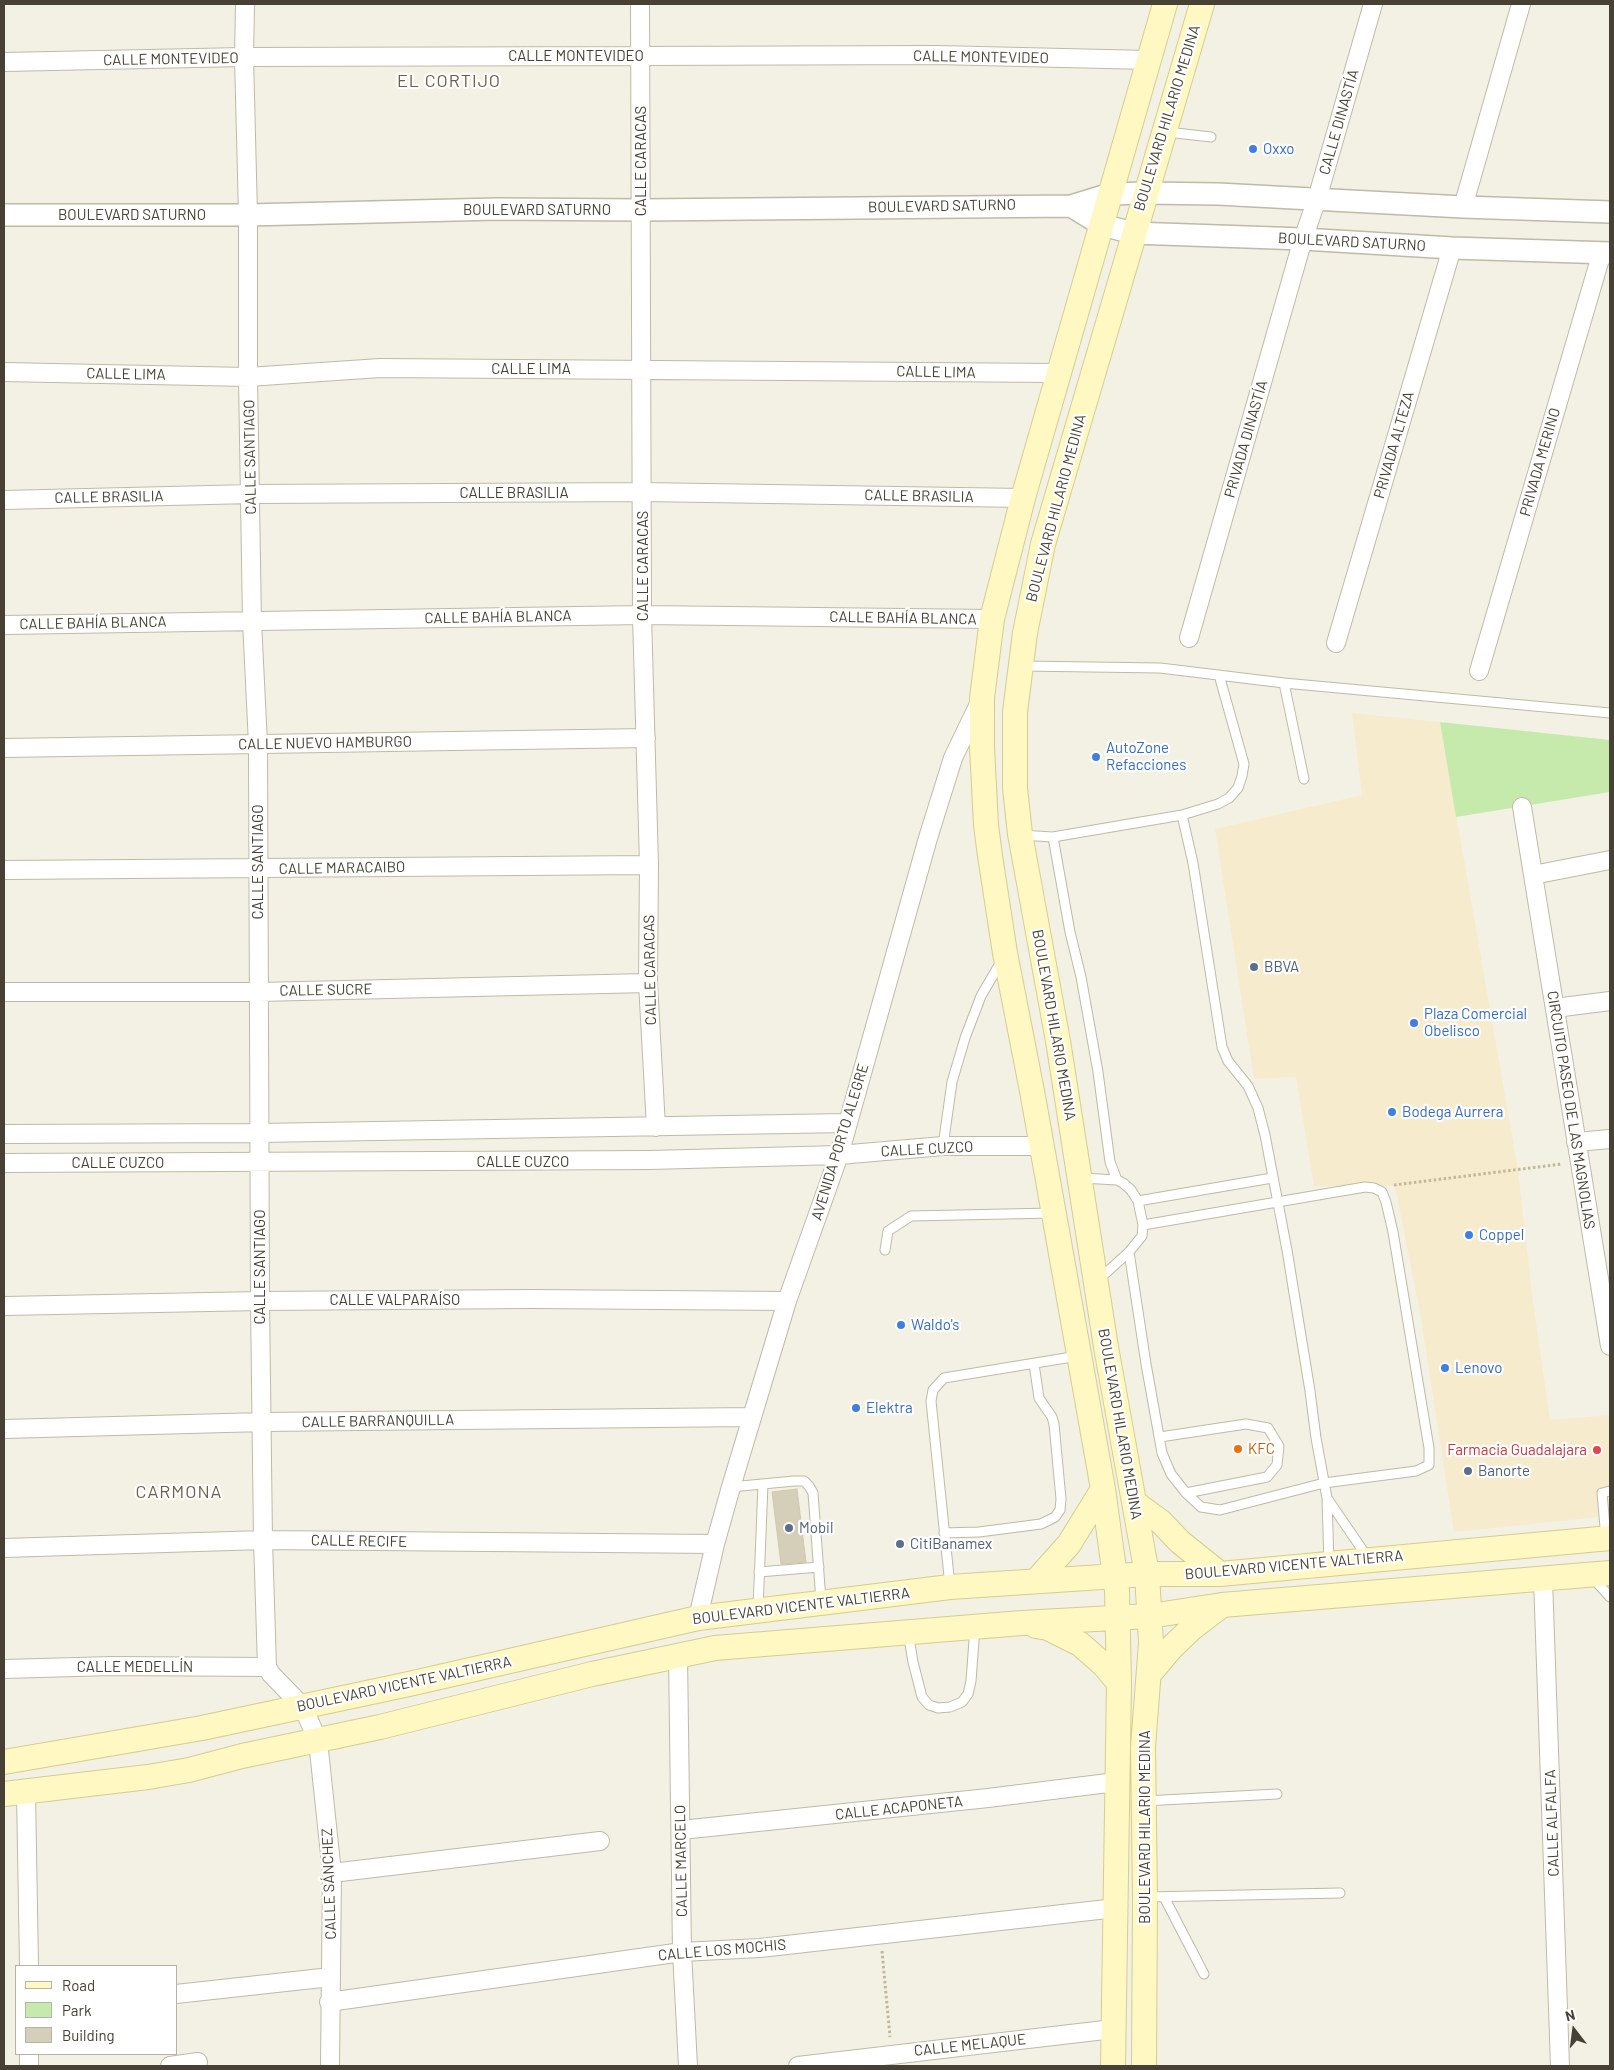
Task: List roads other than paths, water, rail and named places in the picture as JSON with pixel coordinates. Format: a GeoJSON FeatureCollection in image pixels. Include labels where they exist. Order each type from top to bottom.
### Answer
{"type":"FeatureCollection","features":[{"type":"Feature","properties":{"kind":"main road","name":"BOULEVARD HILARIO MEDINA"},"geometry":{"type":"LineString","coordinates":[[1113,2066],[1119,1683],[1119,1616],[1116,1578],[1103,1489],[1006,954],[986,825],[982,698],[992,619],[1058,373],[1165,4]]}},
{"type":"Feature","properties":{"kind":"main road","name":"BOULEVARD HILARIO MEDINA"},"geometry":{"type":"LineString","coordinates":[[1144,2066],[1155,1897],[1144,1801],[1144,1747],[1150,1673],[1150,1616],[1147,1574],[1135,1503],[1120,1434],[1058,1041],[1020,834],[1015,788],[1014,747],[1015,712],[1020,666],[1033,586],[1043,544],[1133,233],[1202,4]]}},
{"type":"Feature","properties":{"kind":"main road"},"geometry":{"type":"LineString","coordinates":[[1037,1580],[1069,1544],[1103,1489]]}},
{"type":"Feature","properties":{"kind":"main road"},"geometry":{"type":"LineString","coordinates":[[1135,1503],[1161,1522],[1180,1542],[1220,1574]]}},
{"type":"Feature","properties":{"kind":"main road","name":"BOULEVARD VICENTE VALTIERRA"},"geometry":{"type":"LineString","coordinates":[[4,1762],[148,1738],[418,1682],[698,1618],[758,1609],[950,1587],[1037,1580],[1116,1578],[1147,1574],[1220,1574],[1608,1538]]}},
{"type":"Feature","properties":{"kind":"main road"},"geometry":{"type":"LineString","coordinates":[[15,1793],[189,1770],[242,1756],[318,1741],[592,1674],[715,1648],[1022,1623],[1119,1616],[1150,1616],[1222,1606],[1600,1574]]}},
{"type":"Feature","properties":{"kind":"main road"},"geometry":{"type":"LineString","coordinates":[[1150,1673],[1172,1647],[1191,1629],[1222,1606]]}},
{"type":"Feature","properties":{"kind":"main road"},"geometry":{"type":"LineString","coordinates":[[1022,1623],[1048,1628],[1080,1644],[1104,1665],[1119,1683]]}},
{"type":"Feature","properties":{"kind":"street","name":"CALLE SANTIAGO"},"geometry":{"type":"LineString","coordinates":[[245,4],[244,58],[248,215],[248,376],[252,621],[258,744],[260,1301],[263,1540],[267,1667]]}},
{"type":"Feature","properties":{"kind":"street","name":"CALLE CARACAS"},"geometry":{"type":"LineString","coordinates":[[640,4],[642,615],[649,866],[648,983],[656,1127]]}},
{"type":"Feature","properties":{"kind":"street","name":"CALLE DINASTÍA"},"geometry":{"type":"LineString","coordinates":[[1303,239],[1317,199],[1373,4]]}},
{"type":"Feature","properties":{"kind":"street"},"geometry":{"type":"LineString","coordinates":[[1463,208],[1521,4]]}},
{"type":"Feature","properties":{"kind":"street","name":"CALLE MONTEVIDEO"},"geometry":{"type":"LineString","coordinates":[[4,62],[244,58],[937,55],[1148,60]]}},
{"type":"Feature","properties":{"kind":"street","name":"BOULEVARD SATURNO"},"geometry":{"type":"LineString","coordinates":[[4,215],[248,215],[497,209],[642,210],[1071,206],[1110,194],[1145,193],[1317,199],[1463,208],[1610,212]]}},
{"type":"Feature","properties":{"kind":"street","name":"BOULEVARD SATURNO"},"geometry":{"type":"LineString","coordinates":[[1071,206],[1102,225],[1133,233],[1303,239],[1452,248],[1606,252]]}},
{"type":"Feature","properties":{"kind":"street","name":"PRIVADA DINASTÍA"},"geometry":{"type":"LineString","coordinates":[[1189,638],[1303,239]]}},
{"type":"Feature","properties":{"kind":"street","name":"PRIVADA ALTEZA"},"geometry":{"type":"LineString","coordinates":[[1336,643],[1452,248]]}},
{"type":"Feature","properties":{"kind":"street","name":"PRIVADA MERINO"},"geometry":{"type":"LineString","coordinates":[[1479,671],[1606,252]]}},
{"type":"Feature","properties":{"kind":"street","name":"CALLE LIMA"},"geometry":{"type":"LineString","coordinates":[[4,372],[248,376],[380,368],[1058,373]]}},
{"type":"Feature","properties":{"kind":"street","name":"CALLE BRASILIA"},"geometry":{"type":"LineString","coordinates":[[4,500],[251,494],[643,492],[1024,498]]}},
{"type":"Feature","properties":{"kind":"street","name":"CALLE BAHÍA BLANCA"},"geometry":{"type":"LineString","coordinates":[[4,624],[642,615],[992,619]]}},
{"type":"Feature","properties":{"kind":"street","name":"AVENIDA PORTO ALEGRE"},"geometry":{"type":"LineString","coordinates":[[698,1618],[715,1544],[731,1487],[787,1301],[839,1155],[928,838],[953,758],[982,698]]}},
{"type":"Feature","properties":{"kind":"street","name":"CALLE NUEVO HAMBURGO"},"geometry":{"type":"LineString","coordinates":[[4,748],[646,738]]}},
{"type":"Feature","properties":{"kind":"street","name":"CIRCUITO PASEO DE LAS MAGNOLIAS"},"geometry":{"type":"LineString","coordinates":[[1522,807],[1610,1348]]}},
{"type":"Feature","properties":{"kind":"street"},"geometry":{"type":"LineString","coordinates":[[1533,875],[1610,860]]}},
{"type":"Feature","properties":{"kind":"street","name":"CALLE MARACAIBO"},"geometry":{"type":"LineString","coordinates":[[4,870],[649,866]]}},
{"type":"Feature","properties":{"kind":"street","name":"CALLE SUCRE"},"geometry":{"type":"LineString","coordinates":[[4,992],[258,992],[648,983]]}},
{"type":"Feature","properties":{"kind":"street"},"geometry":{"type":"LineString","coordinates":[[1555,1008],[1610,1001]]}},
{"type":"Feature","properties":{"kind":"street","name":"CALLE CUZCO"},"geometry":{"type":"LineString","coordinates":[[4,1134],[259,1133],[847,1123]]}},
{"type":"Feature","properties":{"kind":"street"},"geometry":{"type":"LineString","coordinates":[[1576,1142],[1610,1139]]}},
{"type":"Feature","properties":{"kind":"street","name":"CALLE CUZCO"},"geometry":{"type":"LineString","coordinates":[[4,1163],[260,1164],[650,1160],[839,1155],[944,1146],[1042,1146]]}},
{"type":"Feature","properties":{"kind":"street","name":"CALLE VALPARAÍSO"},"geometry":{"type":"LineString","coordinates":[[4,1306],[260,1301],[531,1299],[787,1301]]}},
{"type":"Feature","properties":{"kind":"street","name":"CALLE BARRANQUILLA"},"geometry":{"type":"LineString","coordinates":[[4,1429],[263,1422],[752,1417]]}},
{"type":"Feature","properties":{"kind":"street","name":"CALLE RECIFE"},"geometry":{"type":"LineString","coordinates":[[4,1548],[263,1540],[715,1544]]}},
{"type":"Feature","properties":{"kind":"street","name":"CALLE ALFALFA"},"geometry":{"type":"LineString","coordinates":[[1543,1579],[1560,2066]]}},
{"type":"Feature","properties":{"kind":"street","name":"CALLE MARCELO"},"geometry":{"type":"LineString","coordinates":[[678,1655],[682,1952],[688,2066]]}},
{"type":"Feature","properties":{"kind":"street","name":"CALLE MEDELLÍN"},"geometry":{"type":"LineString","coordinates":[[4,1669],[112,1666],[267,1667]]}},
{"type":"Feature","properties":{"kind":"street"},"geometry":{"type":"LineString","coordinates":[[267,1667],[271,1674],[303,1706]]}},
{"type":"Feature","properties":{"kind":"street","name":"CALLE SÁNCHEZ"},"geometry":{"type":"LineString","coordinates":[[303,1706],[318,1741],[332,1873],[329,2002],[330,2066]]}},
{"type":"Feature","properties":{"kind":"street","name":"CALLE ACAPONETA"},"geometry":{"type":"LineString","coordinates":[[681,1830],[988,1798],[1116,1782]]}},
{"type":"Feature","properties":{"kind":"street"},"geometry":{"type":"LineString","coordinates":[[15,1793],[28,1965]]}},
{"type":"Feature","properties":{"kind":"street"},"geometry":{"type":"LineString","coordinates":[[332,1873],[600,1841]]}},
{"type":"Feature","properties":{"kind":"street","name":"CALLE LOS MOCHIS"},"geometry":{"type":"LineString","coordinates":[[329,2002],[682,1952],[760,1948],[880,1933],[1116,1908]]}},
{"type":"Feature","properties":{"kind":"street"},"geometry":{"type":"LineString","coordinates":[[178,1994],[331,1977]]}},
{"type":"Feature","properties":{"kind":"street","name":"CALLE MELAQUE"},"geometry":{"type":"LineString","coordinates":[[798,2066],[1113,2029]]}},
{"type":"Feature","properties":{"kind":"street"},"geometry":{"type":"LineString","coordinates":[[170,2066],[198,2062]]}},
{"type":"Feature","properties":{"kind":"lane"},"geometry":{"type":"LineString","coordinates":[[1164,131],[1211,137]]}},
{"type":"Feature","properties":{"kind":"lane"},"geometry":{"type":"LineString","coordinates":[[1020,666],[1160,668],[1284,683],[1610,713]]}},
{"type":"Feature","properties":{"kind":"lane"},"geometry":{"type":"LineString","coordinates":[[1020,834],[1053,837],[1182,815],[1218,804],[1229,798],[1238,788],[1244,764],[1219,675]]}},
{"type":"Feature","properties":{"kind":"lane"},"geometry":{"type":"LineString","coordinates":[[1284,683],[1304,779]]}},
{"type":"Feature","properties":{"kind":"lane"},"geometry":{"type":"LineString","coordinates":[[1182,815],[1193,863],[1222,1047],[1228,1061],[1248,1086],[1258,1108],[1265,1135],[1288,1259],[1327,1498],[1329,1564]]}},
{"type":"Feature","properties":{"kind":"lane"},"geometry":{"type":"LineString","coordinates":[[1053,837],[1098,1072],[1110,1162],[1117,1180]]}},
{"type":"Feature","properties":{"kind":"lane"},"geometry":{"type":"LineString","coordinates":[[944,1146],[952,1082],[965,1038],[981,996],[1006,954]]}},
{"type":"Feature","properties":{"kind":"lane"},"geometry":{"type":"LineString","coordinates":[[1079,1178],[1117,1180],[1131,1190],[1138,1201],[1143,1226],[1142,1236],[1129,1252],[1095,1283]]}},
{"type":"Feature","properties":{"kind":"lane"},"geometry":{"type":"LineString","coordinates":[[1138,1201],[1272,1178]]}},
{"type":"Feature","properties":{"kind":"lane"},"geometry":{"type":"LineString","coordinates":[[1129,1252],[1162,1453],[1171,1474],[1186,1493],[1201,1507],[1220,1510],[1324,1483],[1409,1472],[1426,1468],[1430,1465],[1430,1448],[1407,1327],[1393,1232],[1382,1192],[1374,1188],[1365,1187],[1143,1226]]}},
{"type":"Feature","properties":{"kind":"lane"},"geometry":{"type":"LineString","coordinates":[[885,1250],[888,1231],[911,1216],[1053,1213]]}},
{"type":"Feature","properties":{"kind":"lane"},"geometry":{"type":"LineString","coordinates":[[950,1587],[931,1401],[933,1390],[944,1378],[1078,1356]]}},
{"type":"Feature","properties":{"kind":"lane"},"geometry":{"type":"LineString","coordinates":[[944,1533],[979,1532],[1041,1524],[1055,1517],[1060,1510],[1061,1499],[1054,1424],[1052,1417],[1039,1398],[1034,1364]]}},
{"type":"Feature","properties":{"kind":"lane"},"geometry":{"type":"LineString","coordinates":[[1160,1437],[1246,1424],[1268,1428],[1279,1446],[1277,1465],[1267,1477],[1186,1493]]}},
{"type":"Feature","properties":{"kind":"lane"},"geometry":{"type":"LineString","coordinates":[[731,1487],[804,1481],[809,1486],[813,1493],[821,1601]]}},
{"type":"Feature","properties":{"kind":"lane"},"geometry":{"type":"LineString","coordinates":[[758,1609],[762,1484]]}},
{"type":"Feature","properties":{"kind":"lane"},"geometry":{"type":"LineString","coordinates":[[1608,1538],[1602,1493],[1610,1491]]}},
{"type":"Feature","properties":{"kind":"lane"},"geometry":{"type":"LineString","coordinates":[[1327,1498],[1370,1560]]}},
{"type":"Feature","properties":{"kind":"lane"},"geometry":{"type":"LineString","coordinates":[[760,1572],[819,1567]]}},
{"type":"Feature","properties":{"kind":"lane"},"geometry":{"type":"LineString","coordinates":[[1600,1574],[1610,1597]]}},
{"type":"Feature","properties":{"kind":"lane"},"geometry":{"type":"LineString","coordinates":[[908,1632],[922,1697],[929,1705],[938,1708],[950,1707],[962,1702],[968,1694],[971,1681],[975,1628]]}},
{"type":"Feature","properties":{"kind":"lane"},"geometry":{"type":"LineString","coordinates":[[1144,1801],[1277,1794]]}},
{"type":"Feature","properties":{"kind":"lane"},"geometry":{"type":"LineString","coordinates":[[1155,1897],[1340,1893]]}},
{"type":"Feature","properties":{"kind":"lane"},"geometry":{"type":"LineString","coordinates":[[1155,1897],[1204,1974]]}},
{"type":"Feature","properties":{"kind":"place","name":"Oxxo"},"geometry":{"type":"Point","coordinates":[1253,149]}},
{"type":"Feature","properties":{"kind":"place","name":"AutoZone Refacciones"},"geometry":{"type":"Point","coordinates":[1096,757]}},
{"type":"Feature","properties":{"kind":"place","name":"BBVA"},"geometry":{"type":"Point","coordinates":[1254,967]}},
{"type":"Feature","properties":{"kind":"place","name":"Plaza Comercial Obelisco"},"geometry":{"type":"Point","coordinates":[1414,1023]}},
{"type":"Feature","properties":{"kind":"place","name":"Bodega Aurrera"},"geometry":{"type":"Point","coordinates":[1392,1112]}},
{"type":"Feature","properties":{"kind":"place","name":"Coppel"},"geometry":{"type":"Point","coordinates":[1469,1235]}},
{"type":"Feature","properties":{"kind":"place","name":"Waldo's"},"geometry":{"type":"Point","coordinates":[901,1325]}},
{"type":"Feature","properties":{"kind":"place","name":"Lenovo"},"geometry":{"type":"Point","coordinates":[1445,1368]}},
{"type":"Feature","properties":{"kind":"place","name":"Elektra"},"geometry":{"type":"Point","coordinates":[856,1408]}},
{"type":"Feature","properties":{"kind":"place","name":"KFC"},"geometry":{"type":"Point","coordinates":[1238,1449]}},
{"type":"Feature","properties":{"kind":"place","name":"Farmacia Guadalajara"},"geometry":{"type":"Point","coordinates":[1597,1450]}},
{"type":"Feature","properties":{"kind":"place","name":"Banorte"},"geometry":{"type":"Point","coordinates":[1468,1471]}},
{"type":"Feature","properties":{"kind":"place","name":"Mobil"},"geometry":{"type":"Point","coordinates":[789,1528]}},
{"type":"Feature","properties":{"kind":"place","name":"CitiBanamex"},"geometry":{"type":"Point","coordinates":[900,1544]}},
{"type":"Feature","properties":{"kind":"district","name":"EL CORTIJO"},"geometry":{"type":"Point","coordinates":[449,81]}},
{"type":"Feature","properties":{"kind":"district","name":"CARMONA"},"geometry":{"type":"Point","coordinates":[179,1492]}}]}
